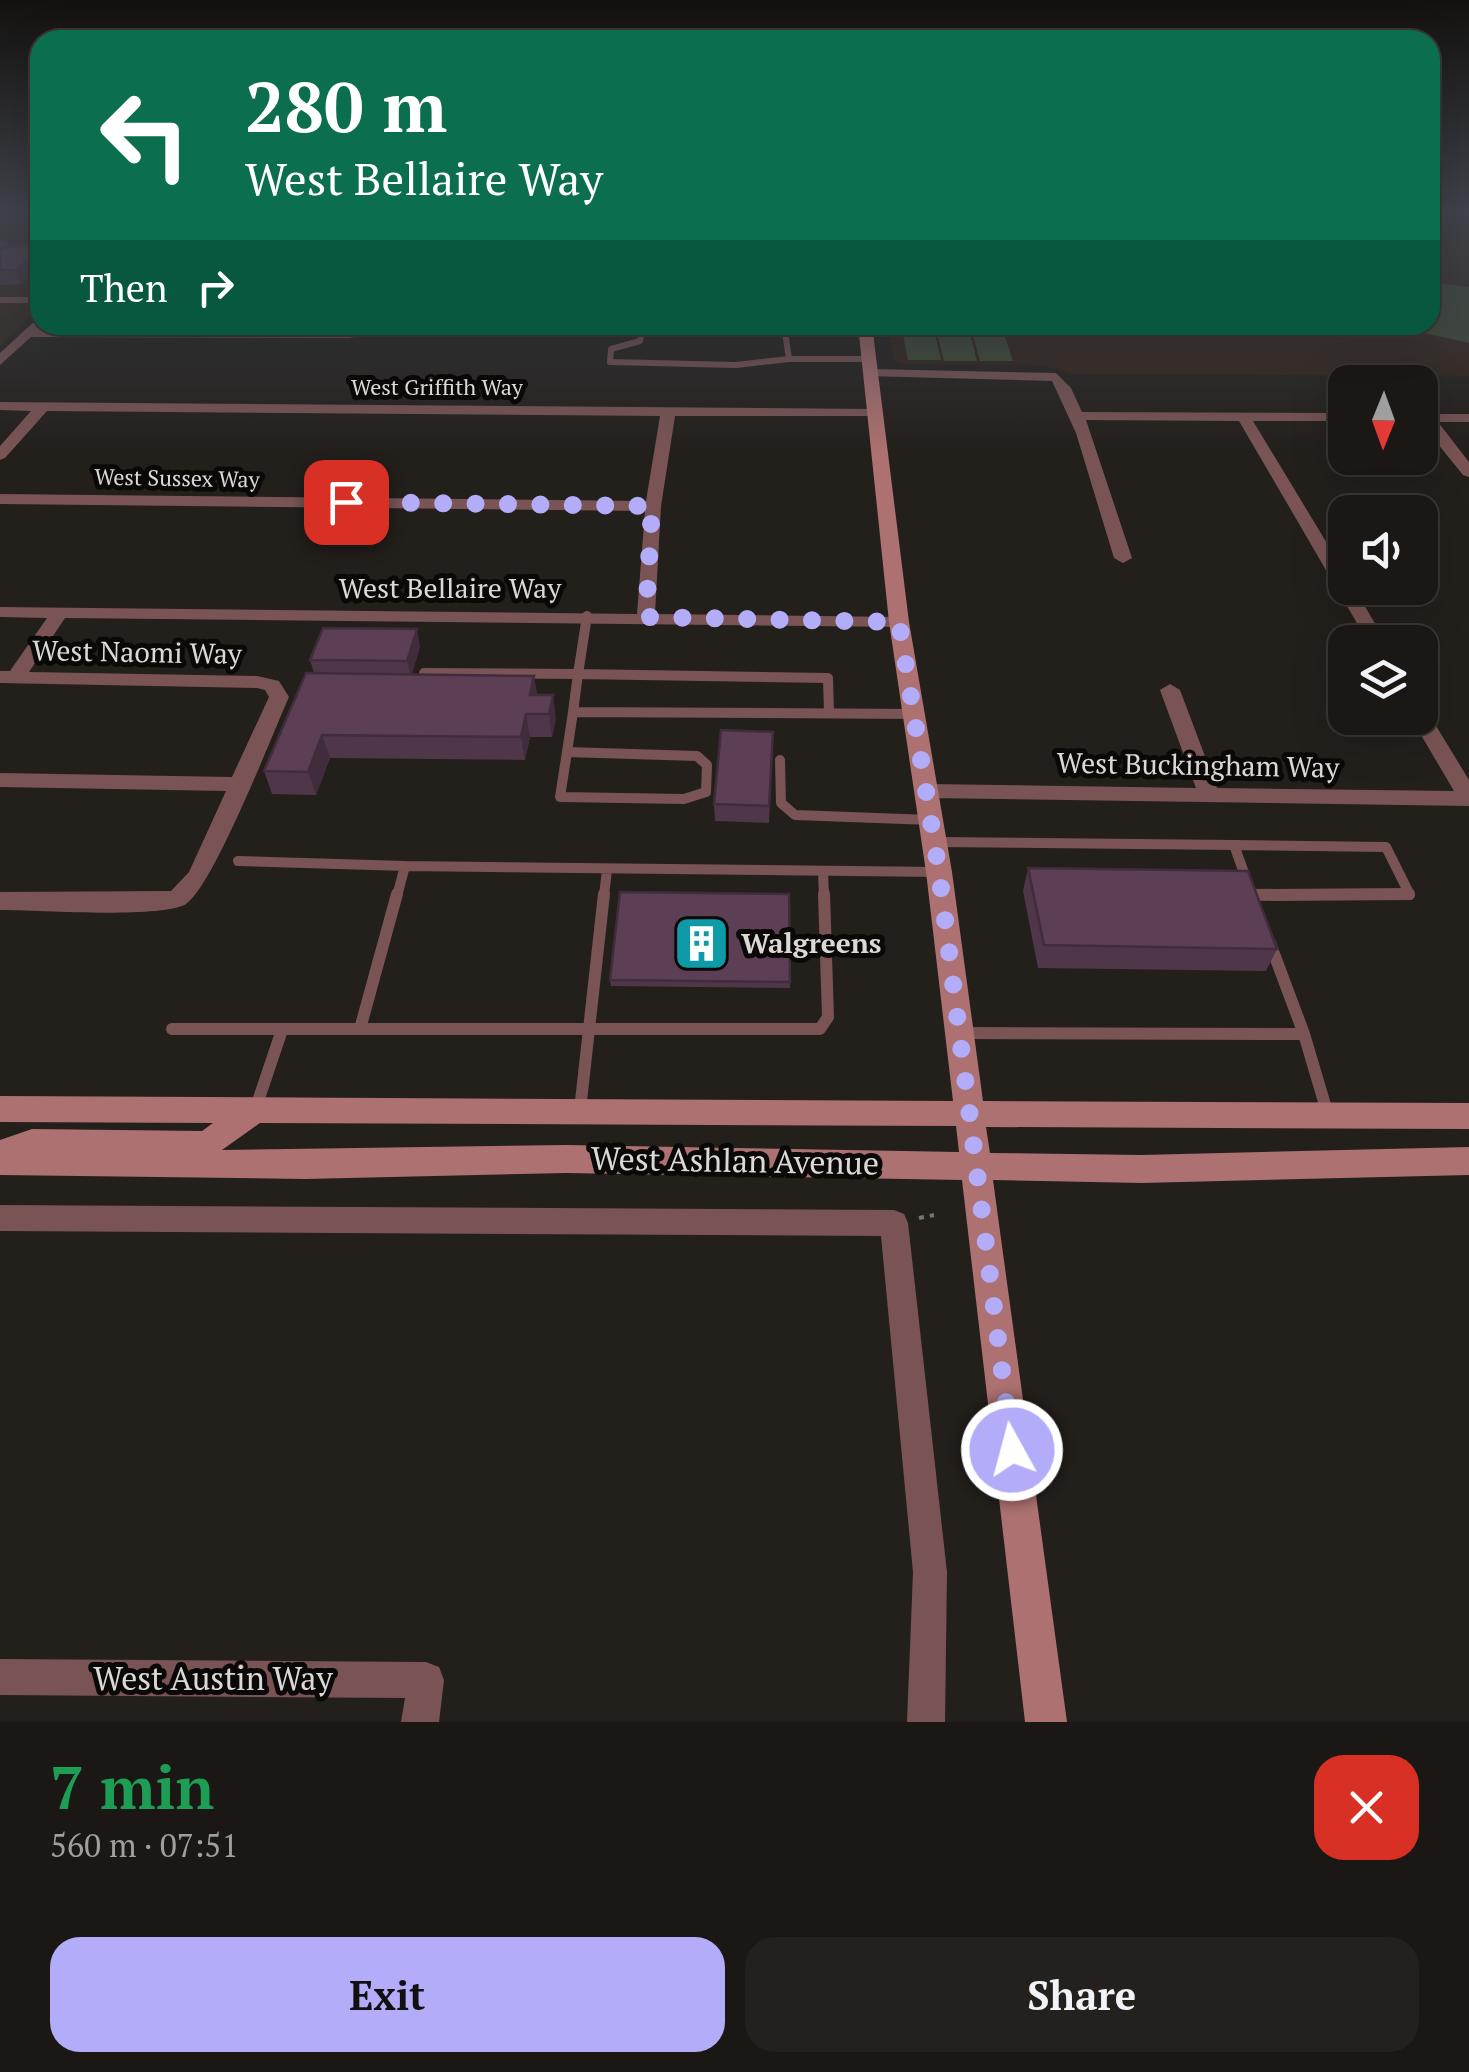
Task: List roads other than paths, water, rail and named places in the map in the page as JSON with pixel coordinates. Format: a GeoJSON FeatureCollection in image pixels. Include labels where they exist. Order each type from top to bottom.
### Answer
{"type":"FeatureCollection","features":[{"type":"Feature","properties":{"kind":"main road"},"geometry":{"type":"LineString","coordinates":[[866,335],[899,622],[939,872],[1046,1722]]}},
{"type":"Feature","properties":{"kind":"main road","name":"West Ashlan Avenue"},"geometry":{"type":"LineString","coordinates":[[0,1109],[1469,1116]]}},
{"type":"Feature","properties":{"kind":"main road"},"geometry":{"type":"LineString","coordinates":[[0,1158],[32,1142],[207,1144],[255,1110]]}},
{"type":"Feature","properties":{"kind":"main road","name":"West Ashlan Avenue"},"geometry":{"type":"LineString","coordinates":[[0,1158],[305,1165],[566,1159],[1142,1168],[1469,1161]]}},
{"type":"Feature","properties":{"kind":"street"},"geometry":{"type":"LineString","coordinates":[[2,357],[30,330]]}},
{"type":"Feature","properties":{"kind":"street"},"geometry":{"type":"LineString","coordinates":[[871,366],[1056,377],[1062,382],[1123,558]]}},
{"type":"Feature","properties":{"kind":"street","name":"West Griffith Way"},"geometry":{"type":"LineString","coordinates":[[0,406],[874,413]]}},
{"type":"Feature","properties":{"kind":"street"},"geometry":{"type":"LineString","coordinates":[[0,454],[43,406]]}},
{"type":"Feature","properties":{"kind":"street"},"geometry":{"type":"LineString","coordinates":[[646,617],[652,506],[668,411]]}},
{"type":"Feature","properties":{"kind":"street"},"geometry":{"type":"LineString","coordinates":[[1074,416],[1328,417]]}},
{"type":"Feature","properties":{"kind":"street"},"geometry":{"type":"LineString","coordinates":[[1243,416],[1367,625]]}},
{"type":"Feature","properties":{"kind":"street"},"geometry":{"type":"LineString","coordinates":[[1438,418],[1469,418]]}},
{"type":"Feature","properties":{"kind":"street"},"geometry":{"type":"LineString","coordinates":[[1438,436],[1469,472]]}},
{"type":"Feature","properties":{"kind":"street","name":"West Sussex Way"},"geometry":{"type":"LineString","coordinates":[[0,499],[652,506]]}},
{"type":"Feature","properties":{"kind":"street","name":"West Bellaire Way"},"geometry":{"type":"LineString","coordinates":[[0,612],[899,622]]}},
{"type":"Feature","properties":{"kind":"street"},"geometry":{"type":"LineString","coordinates":[[8,676],[59,612]]}},
{"type":"Feature","properties":{"kind":"street","name":"West Naomi Way"},"geometry":{"type":"LineString","coordinates":[[8,676],[272,685],[279,698],[240,784]]}},
{"type":"Feature","properties":{"kind":"street"},"geometry":{"type":"LineString","coordinates":[[1170,690],[1209,795]]}},
{"type":"Feature","properties":{"kind":"street"},"geometry":{"type":"LineString","coordinates":[[1432,735],[1469,798]]}},
{"type":"Feature","properties":{"kind":"street"},"geometry":{"type":"LineString","coordinates":[[0,780],[240,784],[198,876],[178,898],[156,902],[0,901]]}},
{"type":"Feature","properties":{"kind":"street","name":"West Buckingham Way"},"geometry":{"type":"LineString","coordinates":[[927,792],[1469,798]]}},
{"type":"Feature","properties":{"kind":"street"},"geometry":{"type":"LineString","coordinates":[[0,1218],[894,1223],[930,1572],[926,1722]]}},
{"type":"Feature","properties":{"kind":"street","name":"West Austin Way"},"geometry":{"type":"LineString","coordinates":[[0,1677],[426,1680],[420,1722]]}},
{"type":"Feature","properties":{"kind":"lane"},"geometry":{"type":"LineString","coordinates":[[0,300],[30,300]]}},
{"type":"Feature","properties":{"kind":"lane"},"geometry":{"type":"LineString","coordinates":[[0,314],[14,300]]}},
{"type":"Feature","properties":{"kind":"lane"},"geometry":{"type":"LineString","coordinates":[[641,335],[640,341],[611,348],[610,362],[736,365],[789,358],[871,366]]}},
{"type":"Feature","properties":{"kind":"lane"},"geometry":{"type":"LineString","coordinates":[[786,335],[789,358]]}},
{"type":"Feature","properties":{"kind":"lane"},"geometry":{"type":"LineString","coordinates":[[566,752],[696,756],[707,765],[706,792],[684,799],[560,797],[566,752],[586,616]]}},
{"type":"Feature","properties":{"kind":"lane"},"geometry":{"type":"LineString","coordinates":[[424,674],[828,678],[829,713]]}},
{"type":"Feature","properties":{"kind":"lane"},"geometry":{"type":"LineString","coordinates":[[572,712],[916,714]]}},
{"type":"Feature","properties":{"kind":"lane"},"geometry":{"type":"LineString","coordinates":[[780,760],[781,803],[796,815],[932,831],[1234,845],[1386,847],[1410,895],[1252,895]]}},
{"type":"Feature","properties":{"kind":"lane"},"geometry":{"type":"LineString","coordinates":[[1234,845],[1259,912]]}},
{"type":"Feature","properties":{"kind":"lane"},"geometry":{"type":"LineString","coordinates":[[238,862],[939,872]]}},
{"type":"Feature","properties":{"kind":"lane"},"geometry":{"type":"LineString","coordinates":[[360,1029],[405,866]]}},
{"type":"Feature","properties":{"kind":"lane"},"geometry":{"type":"LineString","coordinates":[[580,1110],[607,869]]}},
{"type":"Feature","properties":{"kind":"lane"},"geometry":{"type":"LineString","coordinates":[[172,1029],[820,1030],[828,1017],[823,872]]}},
{"type":"Feature","properties":{"kind":"lane"},"geometry":{"type":"LineString","coordinates":[[1265,930],[1304,1034],[1328,1115]]}},
{"type":"Feature","properties":{"kind":"lane"},"geometry":{"type":"LineString","coordinates":[[255,1110],[282,1030]]}},
{"type":"Feature","properties":{"kind":"lane"},"geometry":{"type":"LineString","coordinates":[[960,1033],[1304,1034]]}},
{"type":"Feature","properties":{"kind":"place","name":"Walgreens"},"geometry":{"type":"Point","coordinates":[702,943]}}]}
